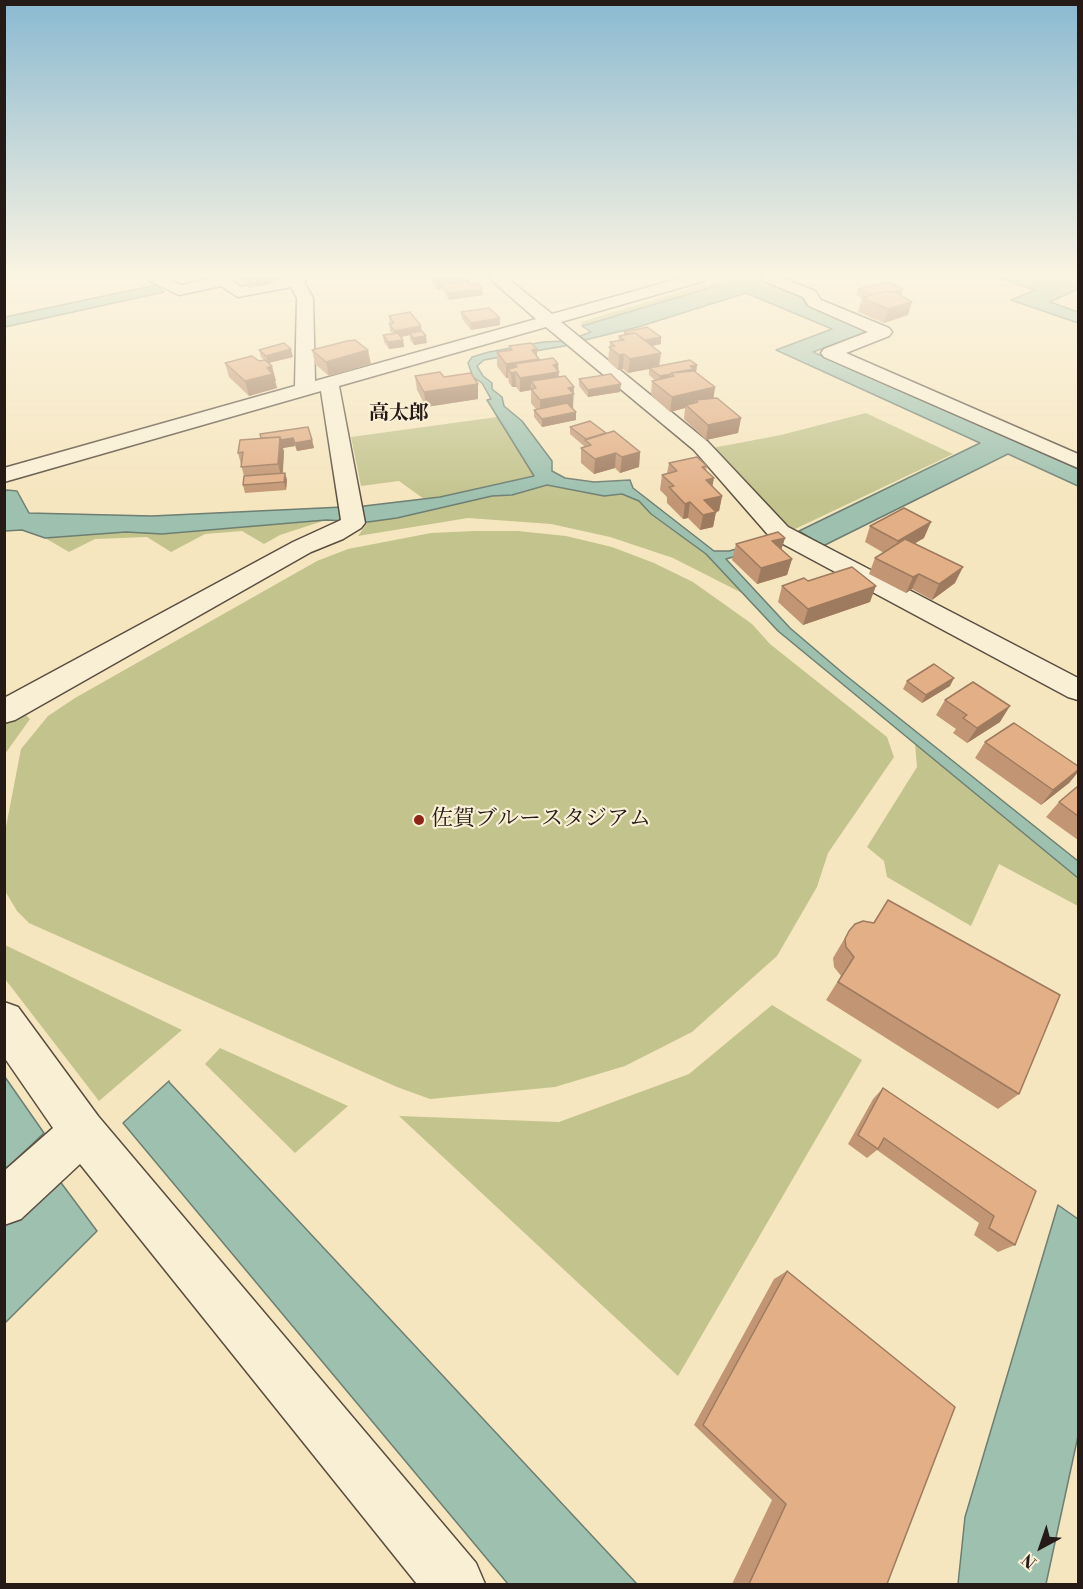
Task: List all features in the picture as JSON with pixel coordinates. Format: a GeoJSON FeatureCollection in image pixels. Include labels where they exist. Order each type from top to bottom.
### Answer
{"type":"FeatureCollection","features":[{"type":"Feature","properties":{"kind":"street"},"geometry":{"type":"LineString","coordinates":[[305,352],[305,391]]}},
{"type":"Feature","properties":{"kind":"street"},"geometry":{"type":"LineString","coordinates":[[4,475],[441,352]]}},
{"type":"Feature","properties":{"kind":"street"},"geometry":{"type":"LineString","coordinates":[[588,352],[701,446],[779,532],[1078,690]]}},
{"type":"Feature","properties":{"kind":"street"},"geometry":{"type":"LineString","coordinates":[[832,352],[830,353],[1078,462]]}},
{"type":"Feature","properties":{"kind":"street"},"geometry":{"type":"LineString","coordinates":[[4,712],[346,521],[329,384]]}},
{"type":"Feature","properties":{"kind":"street"},"geometry":{"type":"LineString","coordinates":[[4,1021],[82,1132],[455,1584]]}},
{"type":"Feature","properties":{"kind":"street"},"geometry":{"type":"LineString","coordinates":[[4,1202],[82,1132]]}},
{"type":"Feature","properties":{"kind":"green space"},"geometry":{"type":"Polygon","coordinates":[[[866,413],[953,454],[793,530],[712,448],[781,435],[866,413]]]}},
{"type":"Feature","properties":{"kind":"green space"},"geometry":{"type":"Polygon","coordinates":[[[497,417],[534,476],[424,499],[399,481],[361,486],[351,437],[497,417]]]}},
{"type":"Feature","properties":{"kind":"green space"},"geometry":{"type":"Polygon","coordinates":[[[547,485],[604,496],[622,494],[639,501],[651,515],[706,554],[742,593],[673,558],[610,537],[551,524],[468,518],[358,536],[368,522],[397,518],[492,496],[512,495],[547,485]]]}},
{"type":"Feature","properties":{"kind":"green space"},"geometry":{"type":"Polygon","coordinates":[[[326,520],[280,535],[264,544],[242,531],[205,534],[171,552],[147,537],[95,539],[69,552],[45,538],[126,532],[162,534],[326,520]]]}},
{"type":"Feature","properties":{"kind":"green space","name":"佐賀ブルースタジアム"},"geometry":{"type":"Polygon","coordinates":[[[518,531],[566,536],[612,547],[654,563],[693,582],[752,624],[770,644],[887,737],[894,757],[828,853],[817,887],[777,956],[692,1032],[625,1066],[555,1087],[430,1099],[397,1087],[29,923],[17,911],[5,891],[5,832],[21,749],[48,716],[75,698],[317,561],[348,549],[431,533],[518,531]]]}},
{"type":"Feature","properties":{"kind":"green space"},"geometry":{"type":"Polygon","coordinates":[[[23,712],[30,719],[5,754],[5,722],[23,712]]]}},
{"type":"Feature","properties":{"kind":"green space"},"geometry":{"type":"Polygon","coordinates":[[[915,743],[1078,878],[1078,906],[999,864],[971,926],[887,877],[884,861],[867,847],[917,767],[915,743]]]}},
{"type":"Feature","properties":{"kind":"green space"},"geometry":{"type":"Polygon","coordinates":[[[5,945],[182,1030],[99,1101],[5,979],[5,945]]]}},
{"type":"Feature","properties":{"kind":"green space"},"geometry":{"type":"Polygon","coordinates":[[[772,1005],[862,1060],[678,1376],[399,1116],[559,1122],[689,1074],[772,1005]]]}},
{"type":"Feature","properties":{"kind":"green space"},"geometry":{"type":"Polygon","coordinates":[[[220,1048],[348,1106],[295,1153],[205,1064],[220,1048]]]}},
{"type":"Feature","properties":{"kind":"shaded area"},"geometry":{"type":"Polygon","coordinates":[[[488,352],[529,352],[484,360],[477,366],[483,376],[492,383],[492,389],[502,397],[504,406],[522,421],[552,461],[552,471],[565,478],[594,482],[630,480],[633,488],[714,551],[729,551],[774,539],[779,544],[726,559],[790,628],[1078,861],[1078,878],[778,631],[706,554],[651,514],[639,501],[622,494],[604,496],[547,485],[512,495],[492,496],[397,518],[368,522],[326,520],[162,534],[126,532],[45,538],[22,530],[5,531],[5,491],[7,490],[17,491],[29,513],[152,516],[364,506],[440,497],[534,476],[487,400],[491,399],[482,383],[473,377],[468,363],[472,357],[488,352]]]}},
{"type":"Feature","properties":{"kind":"shaded area"},"geometry":{"type":"Polygon","coordinates":[[[781,352],[813,352],[1078,469],[1078,486],[1008,454],[823,546],[799,531],[980,443],[781,352]]]}},
{"type":"Feature","properties":{"kind":"shaded area"},"geometry":{"type":"Polygon","coordinates":[[[5,1077],[44,1133],[4,1170],[5,1077]]]}},
{"type":"Feature","properties":{"kind":"shaded area"},"geometry":{"type":"Polygon","coordinates":[[[169,1081],[637,1584],[508,1584],[123,1123],[169,1081]]]}},
{"type":"Feature","properties":{"kind":"shaded area"},"geometry":{"type":"Polygon","coordinates":[[[56,1176],[97,1231],[5,1323],[5,1224],[56,1176]]]}},
{"type":"Feature","properties":{"kind":"shaded area"},"geometry":{"type":"Polygon","coordinates":[[[1058,1205],[1078,1219],[1078,1436],[1046,1584],[958,1584],[965,1517],[1058,1205]]]}},
{"type":"Feature","properties":{"kind":"building"},"geometry":{"type":"Polygon","coordinates":[[[262,352],[280,352],[266,356],[262,352]]]}},
{"type":"Feature","properties":{"kind":"building"},"geometry":{"type":"Polygon","coordinates":[[[315,352],[360,352],[326,362],[315,352]]]}},
{"type":"Feature","properties":{"kind":"building"},"geometry":{"type":"Polygon","coordinates":[[[497,352],[534,352],[539,359],[506,364],[497,352]]]}},
{"type":"Feature","properties":{"kind":"building"},"geometry":{"type":"Polygon","coordinates":[[[615,352],[661,353],[630,359],[624,354],[619,355],[615,352]]]}},
{"type":"Feature","properties":{"kind":"building"},"geometry":{"type":"Polygon","coordinates":[[[252,356],[259,361],[265,360],[272,366],[267,368],[273,374],[245,381],[225,363],[252,356]]]}},
{"type":"Feature","properties":{"kind":"building"},"geometry":{"type":"Polygon","coordinates":[[[553,358],[558,364],[553,365],[559,372],[520,378],[516,372],[511,373],[508,369],[517,367],[515,364],[553,358]]]}},
{"type":"Feature","properties":{"kind":"building"},"geometry":{"type":"Polygon","coordinates":[[[690,360],[697,365],[690,366],[694,369],[672,374],[660,376],[649,368],[690,360]]]}},
{"type":"Feature","properties":{"kind":"building"},"geometry":{"type":"Polygon","coordinates":[[[694,371],[715,387],[672,397],[652,381],[674,376],[671,373],[694,371]]]}},
{"type":"Feature","properties":{"kind":"building"},"geometry":{"type":"Polygon","coordinates":[[[440,372],[444,377],[471,373],[478,384],[424,392],[415,376],[440,372]]]}},
{"type":"Feature","properties":{"kind":"building"},"geometry":{"type":"Polygon","coordinates":[[[611,374],[621,384],[588,390],[579,379],[611,374]]]}},
{"type":"Feature","properties":{"kind":"building"},"geometry":{"type":"Polygon","coordinates":[[[565,376],[574,387],[568,388],[574,394],[540,400],[531,389],[536,388],[531,381],[565,376]]]}},
{"type":"Feature","properties":{"kind":"building"},"geometry":{"type":"Polygon","coordinates":[[[717,398],[741,418],[708,425],[686,405],[698,402],[695,400],[717,398]]]}},
{"type":"Feature","properties":{"kind":"building"},"geometry":{"type":"Polygon","coordinates":[[[567,403],[576,412],[542,419],[534,410],[567,403]]]}},
{"type":"Feature","properties":{"kind":"building"},"geometry":{"type":"Polygon","coordinates":[[[590,421],[606,433],[586,439],[570,427],[590,421]]]}},
{"type":"Feature","properties":{"kind":"building"},"geometry":{"type":"Polygon","coordinates":[[[308,427],[312,440],[295,443],[293,438],[281,440],[280,437],[261,438],[260,434],[308,427]]]}},
{"type":"Feature","properties":{"kind":"building"},"geometry":{"type":"Polygon","coordinates":[[[614,431],[640,452],[622,457],[616,453],[595,459],[581,448],[591,445],[585,440],[614,431]]]}},
{"type":"Feature","properties":{"kind":"building"},"geometry":{"type":"Polygon","coordinates":[[[280,437],[278,464],[241,467],[243,452],[238,453],[240,440],[280,437]]]}},
{"type":"Feature","properties":{"kind":"building"},"geometry":{"type":"Polygon","coordinates":[[[697,457],[707,466],[702,467],[714,478],[706,480],[722,496],[704,500],[716,512],[703,515],[690,502],[685,504],[669,487],[674,486],[662,475],[677,471],[669,463],[697,457]]]}},
{"type":"Feature","properties":{"kind":"building"},"geometry":{"type":"Polygon","coordinates":[[[285,473],[284,482],[243,485],[244,476],[285,473]]]}},
{"type":"Feature","properties":{"kind":"building"},"geometry":{"type":"Polygon","coordinates":[[[904,508],[931,522],[898,541],[870,526],[904,508]]]}},
{"type":"Feature","properties":{"kind":"building"},"geometry":{"type":"Polygon","coordinates":[[[778,532],[785,538],[772,541],[792,559],[761,568],[736,544],[778,532]]]}},
{"type":"Feature","properties":{"kind":"building"},"geometry":{"type":"Polygon","coordinates":[[[905,539],[963,567],[939,584],[919,574],[913,577],[875,558],[905,539]]]}},
{"type":"Feature","properties":{"kind":"building"},"geometry":{"type":"Polygon","coordinates":[[[852,567],[876,586],[808,609],[782,586],[804,578],[808,581],[852,567]]]}},
{"type":"Feature","properties":{"kind":"building"},"geometry":{"type":"Polygon","coordinates":[[[934,664],[954,678],[926,695],[907,681],[934,664]]]}},
{"type":"Feature","properties":{"kind":"building"},"geometry":{"type":"Polygon","coordinates":[[[973,682],[1010,706],[977,728],[963,718],[967,715],[945,700],[973,682]]]}},
{"type":"Feature","properties":{"kind":"building"},"geometry":{"type":"Polygon","coordinates":[[[1014,723],[1078,766],[1078,770],[1053,790],[985,742],[1014,723]]]}},
{"type":"Feature","properties":{"kind":"building"},"geometry":{"type":"Polygon","coordinates":[[[1078,786],[1078,816],[1059,802],[1078,786]]]}},
{"type":"Feature","properties":{"kind":"building"},"geometry":{"type":"Polygon","coordinates":[[[888,900],[1060,995],[1019,1094],[838,982],[854,957],[846,947],[845,939],[849,931],[855,924],[863,921],[874,923],[888,900]]]}},
{"type":"Feature","properties":{"kind":"building"},"geometry":{"type":"Polygon","coordinates":[[[883,1088],[1036,1191],[1015,1245],[989,1228],[994,1216],[884,1138],[878,1149],[858,1135],[883,1088]]]}},
{"type":"Feature","properties":{"kind":"building"},"geometry":{"type":"Polygon","coordinates":[[[787,1271],[955,1407],[887,1584],[749,1584],[786,1504],[703,1425],[787,1271]]]}},
{"type":"Feature","properties":{"kind":"place","name":"佐賀ブルースタジアム"},"geometry":{"type":"Point","coordinates":[419,820]}},
{"type":"Feature","properties":{"kind":"district","name":"高太郎"},"geometry":{"type":"Point","coordinates":[399,414]}}]}
